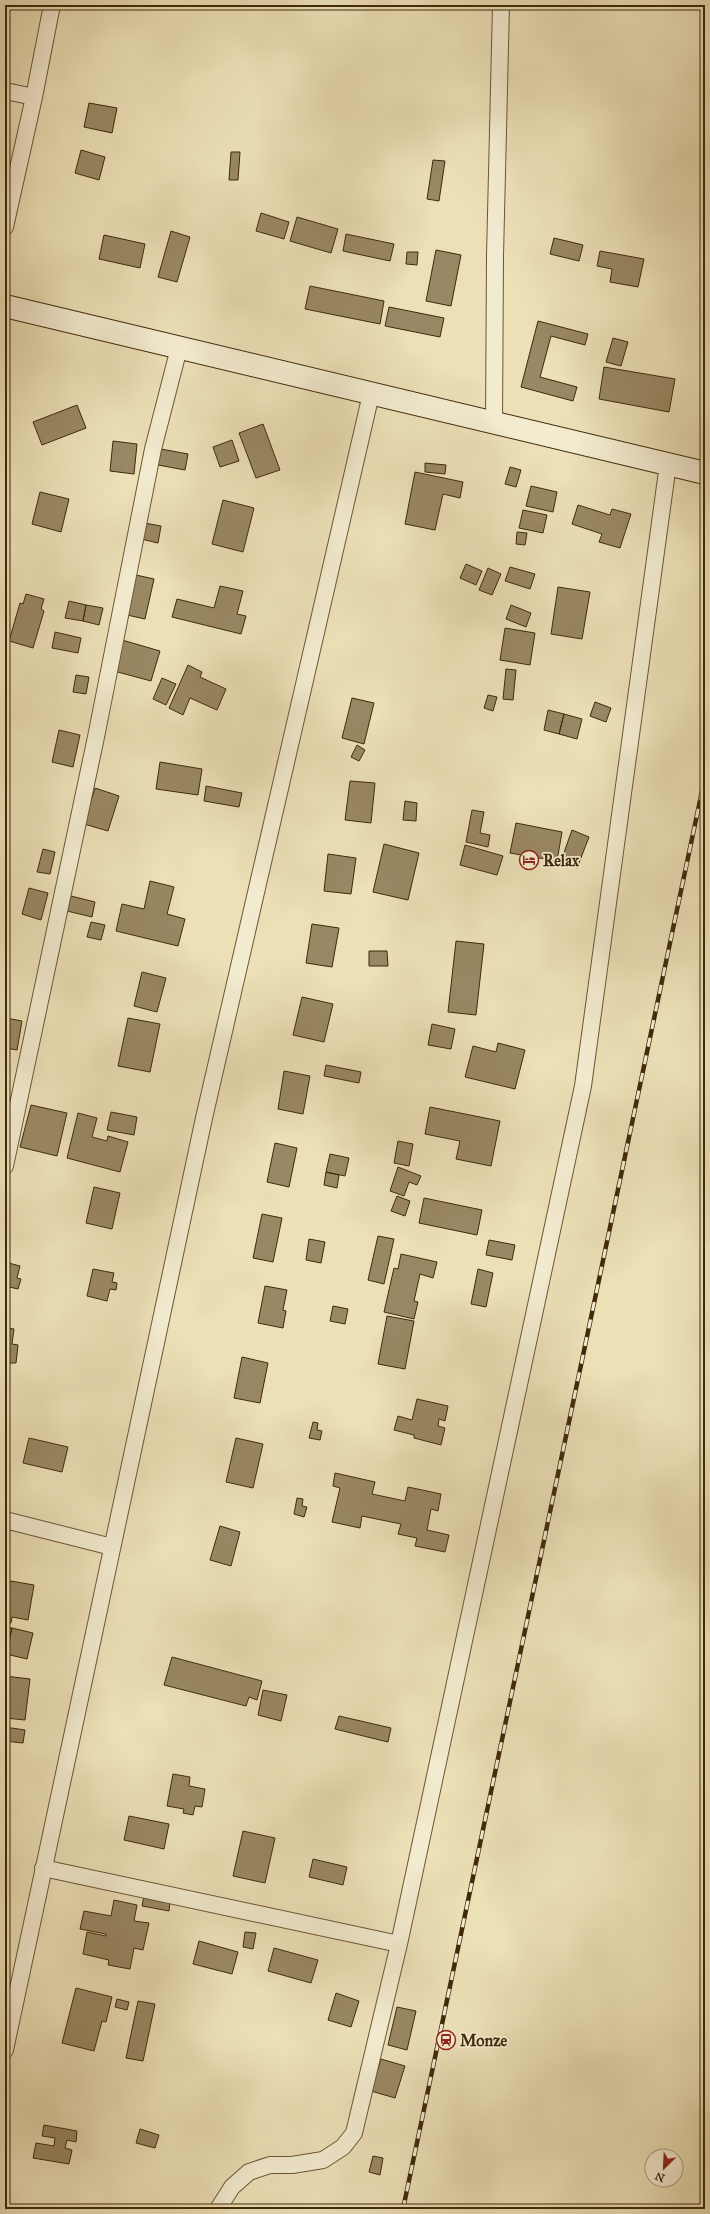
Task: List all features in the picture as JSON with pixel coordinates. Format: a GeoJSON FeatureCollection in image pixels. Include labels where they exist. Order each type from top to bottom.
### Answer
{"type":"FeatureCollection","features":[{"type":"Feature","properties":{"kind":"street"},"geometry":{"type":"LineString","coordinates":[[5,227],[34,98],[52,5]]}},
{"type":"Feature","properties":{"kind":"street"},"geometry":{"type":"LineString","coordinates":[[494,423],[495,256],[501,5]]}},
{"type":"Feature","properties":{"kind":"street"},"geometry":{"type":"LineString","coordinates":[[5,91],[34,98]]}},
{"type":"Feature","properties":{"kind":"street"},"geometry":{"type":"LineString","coordinates":[[5,306],[705,473]]}},
{"type":"Feature","properties":{"kind":"street"},"geometry":{"type":"LineString","coordinates":[[5,1166],[95,745],[153,449],[178,348]]}},
{"type":"Feature","properties":{"kind":"street"},"geometry":{"type":"LineString","coordinates":[[5,2050],[204,1118],[371,394]]}},
{"type":"Feature","properties":{"kind":"street"},"geometry":{"type":"LineString","coordinates":[[218,2209],[232,2187],[249,2172],[270,2166],[292,2165],[323,2160],[343,2147],[354,2133],[399,1944],[583,1086],[668,464]]}},
{"type":"Feature","properties":{"kind":"street"},"geometry":{"type":"LineString","coordinates":[[5,1520],[112,1547]]}},
{"type":"Feature","properties":{"kind":"street"},"geometry":{"type":"LineString","coordinates":[[43,1868],[399,1944]]}},
{"type":"Feature","properties":{"kind":"building"},"geometry":{"type":"Polygon","coordinates":[[[89,103],[117,108],[112,133],[84,127],[89,103]]]}},
{"type":"Feature","properties":{"kind":"building"},"geometry":{"type":"Polygon","coordinates":[[[81,150],[105,157],[99,180],[75,173],[81,150]]]}},
{"type":"Feature","properties":{"kind":"building"},"geometry":{"type":"Polygon","coordinates":[[[231,152],[240,152],[238,180],[229,180],[231,152]]]}},
{"type":"Feature","properties":{"kind":"building"},"geometry":{"type":"Polygon","coordinates":[[[433,160],[445,161],[439,201],[427,199],[433,160]]]}},
{"type":"Feature","properties":{"kind":"building"},"geometry":{"type":"Polygon","coordinates":[[[261,213],[289,222],[284,239],[256,231],[261,213]]]}},
{"type":"Feature","properties":{"kind":"building"},"geometry":{"type":"Polygon","coordinates":[[[297,217],[338,229],[331,253],[290,241],[297,217]]]}},
{"type":"Feature","properties":{"kind":"building"},"geometry":{"type":"Polygon","coordinates":[[[171,231],[190,237],[177,282],[158,277],[171,231]]]}},
{"type":"Feature","properties":{"kind":"building"},"geometry":{"type":"Polygon","coordinates":[[[346,234],[394,244],[390,261],[343,251],[346,234]]]}},
{"type":"Feature","properties":{"kind":"building"},"geometry":{"type":"Polygon","coordinates":[[[104,235],[145,244],[140,268],[99,259],[104,235]]]}},
{"type":"Feature","properties":{"kind":"building"},"geometry":{"type":"Polygon","coordinates":[[[554,238],[583,245],[579,261],[550,254],[554,238]]]}},
{"type":"Feature","properties":{"kind":"building"},"geometry":{"type":"Polygon","coordinates":[[[436,250],[461,255],[451,306],[426,301],[436,250]]]}},
{"type":"Feature","properties":{"kind":"building"},"geometry":{"type":"Polygon","coordinates":[[[600,251],[644,259],[638,287],[610,282],[612,269],[597,266],[600,251]]]}},
{"type":"Feature","properties":{"kind":"building"},"geometry":{"type":"Polygon","coordinates":[[[407,252],[418,252],[417,265],[406,264],[407,252]]]}},
{"type":"Feature","properties":{"kind":"building"},"geometry":{"type":"Polygon","coordinates":[[[310,286],[384,301],[380,324],[305,309],[310,286]]]}},
{"type":"Feature","properties":{"kind":"building"},"geometry":{"type":"Polygon","coordinates":[[[389,307],[444,318],[440,337],[385,326],[389,307]]]}},
{"type":"Feature","properties":{"kind":"building"},"geometry":{"type":"Polygon","coordinates":[[[538,321],[588,334],[585,345],[551,336],[540,377],[577,387],[573,401],[521,387],[538,321]]]}},
{"type":"Feature","properties":{"kind":"building"},"geometry":{"type":"Polygon","coordinates":[[[613,338],[628,342],[621,366],[606,362],[613,338]]]}},
{"type":"Feature","properties":{"kind":"building"},"geometry":{"type":"Polygon","coordinates":[[[604,367],[675,379],[669,412],[599,399],[604,367]]]}},
{"type":"Feature","properties":{"kind":"building"},"geometry":{"type":"Polygon","coordinates":[[[77,405],[86,428],[42,445],[33,422],[77,405]]]}},
{"type":"Feature","properties":{"kind":"building"},"geometry":{"type":"Polygon","coordinates":[[[263,424],[280,470],[256,478],[239,433],[263,424]]]}},
{"type":"Feature","properties":{"kind":"building"},"geometry":{"type":"Polygon","coordinates":[[[232,440],[239,461],[220,467],[213,447],[232,440]]]}},
{"type":"Feature","properties":{"kind":"building"},"geometry":{"type":"Polygon","coordinates":[[[113,441],[137,444],[134,474],[110,471],[113,441]]]}},
{"type":"Feature","properties":{"kind":"building"},"geometry":{"type":"Polygon","coordinates":[[[161,449],[188,454],[185,470],[158,465],[161,449]]]}},
{"type":"Feature","properties":{"kind":"building"},"geometry":{"type":"Polygon","coordinates":[[[425,463],[446,465],[445,474],[425,472],[425,463]]]}},
{"type":"Feature","properties":{"kind":"building"},"geometry":{"type":"Polygon","coordinates":[[[510,467],[521,470],[516,487],[505,484],[510,467]]]}},
{"type":"Feature","properties":{"kind":"building"},"geometry":{"type":"Polygon","coordinates":[[[415,472],[463,482],[460,498],[443,494],[435,530],[405,524],[415,472]]]}},
{"type":"Feature","properties":{"kind":"building"},"geometry":{"type":"Polygon","coordinates":[[[531,486],[557,492],[553,512],[526,506],[531,486]]]}},
{"type":"Feature","properties":{"kind":"building"},"geometry":{"type":"Polygon","coordinates":[[[40,492],[69,499],[61,532],[32,524],[40,492]]]}},
{"type":"Feature","properties":{"kind":"building"},"geometry":{"type":"Polygon","coordinates":[[[223,500],[254,508],[243,552],[212,544],[223,500]]]}},
{"type":"Feature","properties":{"kind":"building"},"geometry":{"type":"Polygon","coordinates":[[[578,505],[610,515],[612,509],[631,514],[620,548],[599,542],[602,534],[572,524],[578,505]]]}},
{"type":"Feature","properties":{"kind":"building"},"geometry":{"type":"Polygon","coordinates":[[[523,510],[547,515],[543,533],[519,528],[523,510]]]}},
{"type":"Feature","properties":{"kind":"building"},"geometry":{"type":"Polygon","coordinates":[[[144,523],[161,526],[158,543],[141,539],[144,523]]]}},
{"type":"Feature","properties":{"kind":"building"},"geometry":{"type":"Polygon","coordinates":[[[517,532],[527,533],[525,545],[516,544],[517,532]]]}},
{"type":"Feature","properties":{"kind":"building"},"geometry":{"type":"Polygon","coordinates":[[[466,564],[482,571],[476,585],[460,578],[466,564]]]}},
{"type":"Feature","properties":{"kind":"building"},"geometry":{"type":"Polygon","coordinates":[[[510,567],[535,574],[530,589],[505,581],[510,567]]]}},
{"type":"Feature","properties":{"kind":"building"},"geometry":{"type":"Polygon","coordinates":[[[488,568],[501,574],[492,595],[479,590],[488,568]]]}},
{"type":"Feature","properties":{"kind":"building"},"geometry":{"type":"Polygon","coordinates":[[[136,575],[154,579],[145,619],[127,615],[136,575]]]}},
{"type":"Feature","properties":{"kind":"building"},"geometry":{"type":"Polygon","coordinates":[[[220,586],[243,591],[237,614],[246,616],[241,634],[172,617],[177,599],[214,608],[220,586]]]}},
{"type":"Feature","properties":{"kind":"building"},"geometry":{"type":"Polygon","coordinates":[[[558,587],[590,592],[582,639],[551,634],[558,587]]]}},
{"type":"Feature","properties":{"kind":"building"},"geometry":{"type":"Polygon","coordinates":[[[26,594],[44,599],[41,609],[44,611],[33,648],[9,641],[20,603],[23,604],[26,594]]]}},
{"type":"Feature","properties":{"kind":"building"},"geometry":{"type":"Polygon","coordinates":[[[69,601],[86,605],[83,621],[65,618],[69,601]]]}},
{"type":"Feature","properties":{"kind":"building"},"geometry":{"type":"Polygon","coordinates":[[[86,605],[103,608],[99,625],[83,621],[86,605]]]}},
{"type":"Feature","properties":{"kind":"building"},"geometry":{"type":"Polygon","coordinates":[[[511,605],[531,613],[526,627],[506,619],[511,605]]]}},
{"type":"Feature","properties":{"kind":"building"},"geometry":{"type":"Polygon","coordinates":[[[505,628],[535,633],[530,665],[500,660],[505,628]]]}},
{"type":"Feature","properties":{"kind":"building"},"geometry":{"type":"Polygon","coordinates":[[[55,632],[81,638],[78,653],[52,648],[55,632]]]}},
{"type":"Feature","properties":{"kind":"building"},"geometry":{"type":"Polygon","coordinates":[[[122,640],[160,651],[151,681],[114,671],[122,640]]]}},
{"type":"Feature","properties":{"kind":"building"},"geometry":{"type":"Polygon","coordinates":[[[188,665],[202,672],[200,677],[226,689],[217,710],[190,698],[183,715],[169,708],[188,665]]]}},
{"type":"Feature","properties":{"kind":"building"},"geometry":{"type":"Polygon","coordinates":[[[506,669],[516,670],[513,700],[503,699],[506,669]]]}},
{"type":"Feature","properties":{"kind":"building"},"geometry":{"type":"Polygon","coordinates":[[[76,675],[89,677],[86,694],[73,692],[76,675]]]}},
{"type":"Feature","properties":{"kind":"building"},"geometry":{"type":"Polygon","coordinates":[[[162,678],[176,684],[166,705],[153,699],[162,678]]]}},
{"type":"Feature","properties":{"kind":"building"},"geometry":{"type":"Polygon","coordinates":[[[488,695],[497,697],[493,711],[484,708],[488,695]]]}},
{"type":"Feature","properties":{"kind":"building"},"geometry":{"type":"Polygon","coordinates":[[[352,698],[374,703],[364,744],[342,738],[352,698]]]}},
{"type":"Feature","properties":{"kind":"building"},"geometry":{"type":"Polygon","coordinates":[[[595,702],[611,708],[606,722],[590,716],[595,702]]]}},
{"type":"Feature","properties":{"kind":"building"},"geometry":{"type":"Polygon","coordinates":[[[548,710],[564,714],[559,734],[544,730],[548,710]]]}},
{"type":"Feature","properties":{"kind":"building"},"geometry":{"type":"Polygon","coordinates":[[[564,714],[582,719],[577,739],[559,734],[564,714]]]}},
{"type":"Feature","properties":{"kind":"building"},"geometry":{"type":"Polygon","coordinates":[[[59,730],[80,735],[73,767],[52,762],[59,730]]]}},
{"type":"Feature","properties":{"kind":"building"},"geometry":{"type":"Polygon","coordinates":[[[357,745],[365,750],[359,761],[351,757],[357,745]]]}},
{"type":"Feature","properties":{"kind":"building"},"geometry":{"type":"Polygon","coordinates":[[[160,762],[202,769],[198,795],[156,789],[160,762]]]}},
{"type":"Feature","properties":{"kind":"building"},"geometry":{"type":"Polygon","coordinates":[[[350,781],[375,783],[371,823],[345,820],[350,781]]]}},
{"type":"Feature","properties":{"kind":"building"},"geometry":{"type":"Polygon","coordinates":[[[206,786],[242,793],[239,807],[204,801],[206,786]]]}},
{"type":"Feature","properties":{"kind":"building"},"geometry":{"type":"Polygon","coordinates":[[[95,788],[119,796],[108,831],[84,824],[95,788]]]}},
{"type":"Feature","properties":{"kind":"building"},"geometry":{"type":"Polygon","coordinates":[[[405,801],[417,803],[416,821],[403,820],[405,801]]]}},
{"type":"Feature","properties":{"kind":"building"},"geometry":{"type":"Polygon","coordinates":[[[472,810],[484,812],[480,833],[490,835],[488,847],[466,842],[472,810]]]}},
{"type":"Feature","properties":{"kind":"building"},"geometry":{"type":"Polygon","coordinates":[[[516,823],[562,832],[557,861],[510,853],[516,823]]]}},
{"type":"Feature","properties":{"kind":"building"},"geometry":{"type":"Polygon","coordinates":[[[572,830],[589,837],[577,868],[561,861],[572,830]]]}},
{"type":"Feature","properties":{"kind":"building"},"geometry":{"type":"Polygon","coordinates":[[[384,844],[419,853],[408,900],[373,892],[384,844]]]}},
{"type":"Feature","properties":{"kind":"building"},"geometry":{"type":"Polygon","coordinates":[[[465,845],[503,856],[497,875],[460,865],[465,845]]]}},
{"type":"Feature","properties":{"kind":"building"},"geometry":{"type":"Polygon","coordinates":[[[43,849],[55,852],[50,874],[37,872],[43,849]]]}},
{"type":"Feature","properties":{"kind":"building"},"geometry":{"type":"Polygon","coordinates":[[[328,854],[356,858],[351,894],[324,891],[328,854]]]}},
{"type":"Feature","properties":{"kind":"building"},"geometry":{"type":"Polygon","coordinates":[[[150,881],[174,887],[167,914],[185,919],[178,946],[116,931],[122,904],[144,909],[150,881]]]}},
{"type":"Feature","properties":{"kind":"building"},"geometry":{"type":"Polygon","coordinates":[[[29,888],[48,893],[41,920],[22,914],[29,888]]]}},
{"type":"Feature","properties":{"kind":"building"},"geometry":{"type":"Polygon","coordinates":[[[71,896],[95,902],[92,917],[67,911],[71,896]]]}},
{"type":"Feature","properties":{"kind":"building"},"geometry":{"type":"Polygon","coordinates":[[[91,922],[105,925],[101,940],[87,937],[91,922]]]}},
{"type":"Feature","properties":{"kind":"building"},"geometry":{"type":"Polygon","coordinates":[[[312,924],[339,928],[332,967],[306,963],[312,924]]]}},
{"type":"Feature","properties":{"kind":"building"},"geometry":{"type":"Polygon","coordinates":[[[456,941],[484,944],[476,1015],[448,1012],[456,941]]]}},
{"type":"Feature","properties":{"kind":"building"},"geometry":{"type":"Polygon","coordinates":[[[369,951],[387,951],[388,966],[369,966],[369,951]]]}},
{"type":"Feature","properties":{"kind":"building"},"geometry":{"type":"Polygon","coordinates":[[[142,972],[166,978],[157,1012],[134,1006],[142,972]]]}},
{"type":"Feature","properties":{"kind":"building"},"geometry":{"type":"Polygon","coordinates":[[[302,997],[333,1004],[324,1042],[293,1035],[302,997]]]}},
{"type":"Feature","properties":{"kind":"building"},"geometry":{"type":"Polygon","coordinates":[[[6,1018],[22,1021],[17,1050],[5,1048],[6,1018]]]}},
{"type":"Feature","properties":{"kind":"building"},"geometry":{"type":"Polygon","coordinates":[[[128,1018],[160,1024],[150,1072],[118,1066],[128,1018]]]}},
{"type":"Feature","properties":{"kind":"building"},"geometry":{"type":"Polygon","coordinates":[[[432,1024],[455,1029],[451,1049],[428,1045],[432,1024]]]}},
{"type":"Feature","properties":{"kind":"building"},"geometry":{"type":"Polygon","coordinates":[[[498,1043],[525,1050],[515,1089],[465,1077],[473,1046],[496,1052],[498,1043]]]}},
{"type":"Feature","properties":{"kind":"building"},"geometry":{"type":"Polygon","coordinates":[[[326,1065],[361,1072],[359,1083],[324,1076],[326,1065]]]}},
{"type":"Feature","properties":{"kind":"building"},"geometry":{"type":"Polygon","coordinates":[[[284,1071],[310,1076],[303,1114],[278,1109],[284,1071]]]}},
{"type":"Feature","properties":{"kind":"building"},"geometry":{"type":"Polygon","coordinates":[[[31,1105],[67,1113],[57,1156],[20,1147],[31,1105]]]}},
{"type":"Feature","properties":{"kind":"building"},"geometry":{"type":"Polygon","coordinates":[[[430,1107],[500,1121],[491,1166],[456,1159],[460,1141],[425,1134],[430,1107]]]}},
{"type":"Feature","properties":{"kind":"building"},"geometry":{"type":"Polygon","coordinates":[[[111,1112],[137,1117],[134,1135],[107,1130],[111,1112]]]}},
{"type":"Feature","properties":{"kind":"building"},"geometry":{"type":"Polygon","coordinates":[[[78,1113],[97,1118],[92,1137],[107,1141],[108,1136],[128,1142],[120,1172],[67,1158],[78,1113]]]}},
{"type":"Feature","properties":{"kind":"building"},"geometry":{"type":"Polygon","coordinates":[[[398,1141],[413,1144],[409,1166],[394,1163],[398,1141]]]}},
{"type":"Feature","properties":{"kind":"building"},"geometry":{"type":"Polygon","coordinates":[[[275,1143],[297,1148],[289,1187],[267,1182],[275,1143]]]}},
{"type":"Feature","properties":{"kind":"building"},"geometry":{"type":"Polygon","coordinates":[[[330,1154],[349,1158],[345,1176],[326,1172],[330,1154]]]}},
{"type":"Feature","properties":{"kind":"building"},"geometry":{"type":"Polygon","coordinates":[[[398,1167],[421,1176],[417,1185],[409,1182],[404,1196],[390,1191],[398,1167]]]}},
{"type":"Feature","properties":{"kind":"building"},"geometry":{"type":"Polygon","coordinates":[[[326,1172],[339,1175],[337,1188],[324,1185],[326,1172]]]}},
{"type":"Feature","properties":{"kind":"building"},"geometry":{"type":"Polygon","coordinates":[[[94,1187],[120,1193],[112,1229],[86,1223],[94,1187]]]}},
{"type":"Feature","properties":{"kind":"building"},"geometry":{"type":"Polygon","coordinates":[[[397,1196],[410,1201],[405,1216],[391,1211],[397,1196]]]}},
{"type":"Feature","properties":{"kind":"building"},"geometry":{"type":"Polygon","coordinates":[[[424,1198],[482,1210],[477,1235],[419,1223],[424,1198]]]}},
{"type":"Feature","properties":{"kind":"building"},"geometry":{"type":"Polygon","coordinates":[[[262,1214],[282,1218],[273,1262],[253,1258],[262,1214]]]}},
{"type":"Feature","properties":{"kind":"building"},"geometry":{"type":"Polygon","coordinates":[[[378,1236],[394,1239],[384,1284],[368,1280],[378,1236]]]}},
{"type":"Feature","properties":{"kind":"building"},"geometry":{"type":"Polygon","coordinates":[[[309,1239],[325,1242],[321,1263],[306,1260],[309,1239]]]}},
{"type":"Feature","properties":{"kind":"building"},"geometry":{"type":"Polygon","coordinates":[[[489,1240],[515,1245],[512,1260],[486,1255],[489,1240]]]}},
{"type":"Feature","properties":{"kind":"building"},"geometry":{"type":"Polygon","coordinates":[[[401,1254],[437,1262],[433,1278],[420,1274],[414,1301],[418,1302],[414,1319],[384,1312],[394,1268],[398,1269],[401,1254]]]}},
{"type":"Feature","properties":{"kind":"building"},"geometry":{"type":"Polygon","coordinates":[[[5,1262],[20,1266],[17,1278],[21,1279],[18,1289],[5,1286],[5,1262]]]}},
{"type":"Feature","properties":{"kind":"building"},"geometry":{"type":"Polygon","coordinates":[[[93,1269],[114,1273],[112,1282],[117,1283],[116,1290],[110,1289],[107,1301],[87,1296],[93,1269]]]}},
{"type":"Feature","properties":{"kind":"building"},"geometry":{"type":"Polygon","coordinates":[[[478,1269],[493,1273],[486,1307],[471,1304],[478,1269]]]}},
{"type":"Feature","properties":{"kind":"building"},"geometry":{"type":"Polygon","coordinates":[[[265,1286],[287,1290],[283,1310],[286,1311],[283,1328],[258,1323],[265,1286]]]}},
{"type":"Feature","properties":{"kind":"building"},"geometry":{"type":"Polygon","coordinates":[[[333,1306],[348,1309],[345,1324],[330,1321],[333,1306]]]}},
{"type":"Feature","properties":{"kind":"building"},"geometry":{"type":"Polygon","coordinates":[[[387,1316],[414,1321],[405,1369],[378,1364],[387,1316]]]}},
{"type":"Feature","properties":{"kind":"building"},"geometry":{"type":"Polygon","coordinates":[[[5,1328],[14,1329],[12,1344],[18,1345],[16,1363],[10,1363],[9,1369],[5,1368],[5,1328]]]}},
{"type":"Feature","properties":{"kind":"building"},"geometry":{"type":"Polygon","coordinates":[[[242,1357],[268,1363],[260,1403],[234,1398],[242,1357]]]}},
{"type":"Feature","properties":{"kind":"building"},"geometry":{"type":"Polygon","coordinates":[[[417,1399],[448,1406],[445,1421],[439,1419],[438,1426],[445,1428],[441,1445],[414,1438],[414,1435],[394,1430],[398,1416],[412,1420],[417,1399]]]}},
{"type":"Feature","properties":{"kind":"building"},"geometry":{"type":"Polygon","coordinates":[[[313,1422],[318,1423],[317,1430],[322,1431],[320,1440],[309,1438],[313,1422]]]}},
{"type":"Feature","properties":{"kind":"building"},"geometry":{"type":"Polygon","coordinates":[[[29,1438],[68,1447],[62,1472],[23,1463],[29,1438]]]}},
{"type":"Feature","properties":{"kind":"building"},"geometry":{"type":"Polygon","coordinates":[[[236,1438],[263,1444],[253,1488],[226,1482],[236,1438]]]}},
{"type":"Feature","properties":{"kind":"building"},"geometry":{"type":"Polygon","coordinates":[[[335,1473],[375,1482],[372,1494],[405,1501],[408,1487],[441,1494],[438,1511],[431,1509],[427,1530],[449,1535],[445,1552],[415,1546],[417,1538],[398,1534],[401,1524],[362,1516],[360,1528],[332,1522],[340,1488],[333,1486],[335,1473]]]}},
{"type":"Feature","properties":{"kind":"building"},"geometry":{"type":"Polygon","coordinates":[[[297,1498],[303,1499],[302,1506],[307,1507],[304,1517],[294,1514],[297,1498]]]}},
{"type":"Feature","properties":{"kind":"building"},"geometry":{"type":"Polygon","coordinates":[[[220,1526],[240,1532],[231,1566],[210,1560],[220,1526]]]}},
{"type":"Feature","properties":{"kind":"building"},"geometry":{"type":"Polygon","coordinates":[[[5,1580],[34,1585],[28,1620],[12,1617],[11,1623],[5,1622],[5,1580]]]}},
{"type":"Feature","properties":{"kind":"building"},"geometry":{"type":"Polygon","coordinates":[[[5,1627],[12,1628],[8,1645],[5,1644],[5,1627]]]}},
{"type":"Feature","properties":{"kind":"building"},"geometry":{"type":"Polygon","coordinates":[[[12,1628],[33,1633],[27,1659],[6,1654],[12,1628]]]}},
{"type":"Feature","properties":{"kind":"building"},"geometry":{"type":"Polygon","coordinates":[[[172,1657],[262,1681],[257,1700],[249,1697],[246,1706],[164,1685],[172,1657]]]}},
{"type":"Feature","properties":{"kind":"building"},"geometry":{"type":"Polygon","coordinates":[[[5,1676],[30,1679],[25,1720],[5,1718],[5,1676]]]}},
{"type":"Feature","properties":{"kind":"building"},"geometry":{"type":"Polygon","coordinates":[[[263,1690],[287,1695],[281,1721],[258,1715],[263,1690]]]}},
{"type":"Feature","properties":{"kind":"building"},"geometry":{"type":"Polygon","coordinates":[[[339,1716],[391,1728],[388,1742],[335,1729],[339,1716]]]}},
{"type":"Feature","properties":{"kind":"building"},"geometry":{"type":"Polygon","coordinates":[[[5,1727],[25,1730],[23,1743],[5,1741],[5,1727]]]}},
{"type":"Feature","properties":{"kind":"building"},"geometry":{"type":"Polygon","coordinates":[[[173,1774],[190,1777],[189,1786],[205,1789],[202,1807],[195,1806],[193,1815],[183,1813],[184,1809],[167,1806],[173,1774]]]}},
{"type":"Feature","properties":{"kind":"building"},"geometry":{"type":"Polygon","coordinates":[[[129,1816],[169,1824],[164,1849],[124,1840],[129,1816]]]}},
{"type":"Feature","properties":{"kind":"building"},"geometry":{"type":"Polygon","coordinates":[[[243,1831],[275,1838],[265,1883],[233,1876],[243,1831]]]}},
{"type":"Feature","properties":{"kind":"building"},"geometry":{"type":"Polygon","coordinates":[[[313,1859],[347,1867],[343,1885],[309,1877],[313,1859]]]}},
{"type":"Feature","properties":{"kind":"building"},"geometry":{"type":"Polygon","coordinates":[[[144,1896],[170,1902],[169,1911],[142,1906],[144,1896]]]}},
{"type":"Feature","properties":{"kind":"building"},"geometry":{"type":"Polygon","coordinates":[[[114,1900],[137,1905],[134,1921],[149,1923],[143,1950],[134,1948],[130,1969],[108,1965],[109,1960],[83,1954],[87,1932],[106,1936],[106,1934],[80,1929],[84,1911],[111,1916],[114,1900]]]}},
{"type":"Feature","properties":{"kind":"building"},"geometry":{"type":"Polygon","coordinates":[[[245,1932],[256,1933],[253,1949],[243,1947],[245,1932]]]}},
{"type":"Feature","properties":{"kind":"building"},"geometry":{"type":"Polygon","coordinates":[[[199,1941],[238,1952],[232,1974],[193,1964],[199,1941]]]}},
{"type":"Feature","properties":{"kind":"building"},"geometry":{"type":"Polygon","coordinates":[[[274,1948],[318,1960],[311,1983],[268,1971],[274,1948]]]}},
{"type":"Feature","properties":{"kind":"building"},"geometry":{"type":"Polygon","coordinates":[[[76,1988],[112,1997],[106,2022],[102,2021],[94,2051],[62,2043],[76,1988]]]}},
{"type":"Feature","properties":{"kind":"building"},"geometry":{"type":"Polygon","coordinates":[[[336,1993],[359,2001],[351,2027],[328,2020],[336,1993]]]}},
{"type":"Feature","properties":{"kind":"building"},"geometry":{"type":"Polygon","coordinates":[[[117,1999],[129,2002],[127,2010],[115,2007],[117,1999]]]}},
{"type":"Feature","properties":{"kind":"building"},"geometry":{"type":"Polygon","coordinates":[[[138,2001],[155,2004],[143,2061],[126,2058],[138,2001]]]}},
{"type":"Feature","properties":{"kind":"building"},"geometry":{"type":"Polygon","coordinates":[[[397,2007],[416,2011],[407,2050],[388,2045],[397,2007]]]}},
{"type":"Feature","properties":{"kind":"building"},"geometry":{"type":"Polygon","coordinates":[[[381,2059],[405,2066],[395,2098],[371,2091],[381,2059]]]}},
{"type":"Feature","properties":{"kind":"building"},"geometry":{"type":"Polygon","coordinates":[[[44,2125],[77,2131],[76,2142],[67,2140],[65,2148],[72,2150],[69,2164],[33,2158],[36,2143],[54,2146],[55,2138],[42,2136],[44,2125]]]}},
{"type":"Feature","properties":{"kind":"building"},"geometry":{"type":"Polygon","coordinates":[[[140,2129],[159,2135],[155,2148],[136,2143],[140,2129]]]}},
{"type":"Feature","properties":{"kind":"building"},"geometry":{"type":"Polygon","coordinates":[[[373,2156],[383,2158],[380,2175],[369,2172],[373,2156]]]}},
{"type":"Feature","properties":{"kind":"railway"},"geometry":{"type":"LineString","coordinates":[[403,2209],[705,777]]}},
{"type":"Feature","properties":{"kind":"place","name":"Relax"},"geometry":{"type":"Point","coordinates":[529,860]}},
{"type":"Feature","properties":{"kind":"place","name":"Monze"},"geometry":{"type":"Point","coordinates":[446,2040]}}]}
